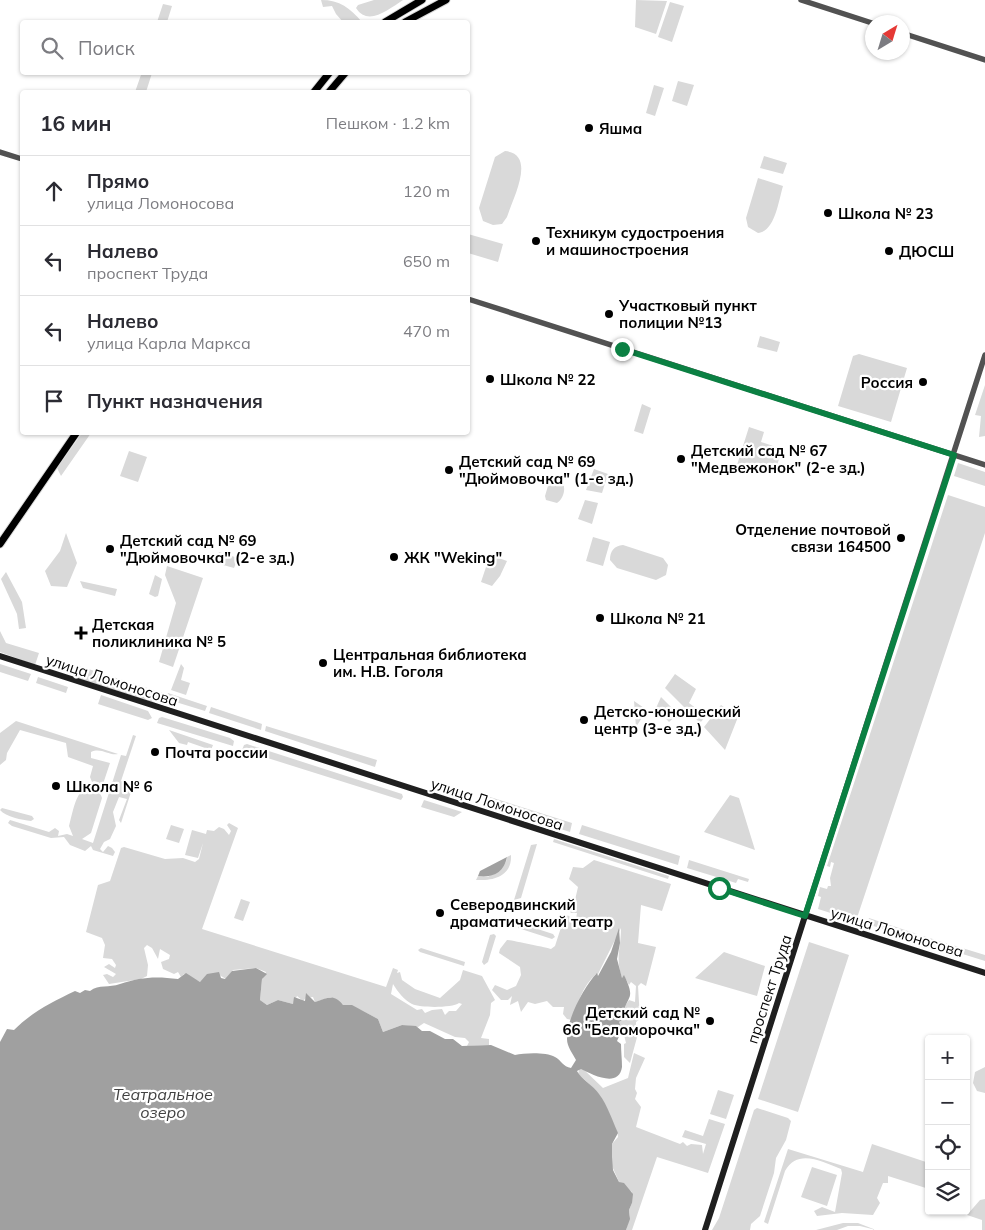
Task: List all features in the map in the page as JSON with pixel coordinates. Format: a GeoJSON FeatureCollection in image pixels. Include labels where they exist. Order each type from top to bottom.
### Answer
{"type":"FeatureCollection","features":[{"type":"Feature","properties":{"kind":"main road"},"geometry":{"type":"LineString","coordinates":[[387,20],[422,0]]}},
{"type":"Feature","properties":{"kind":"main road"},"geometry":{"type":"LineString","coordinates":[[409,20],[446,0]]}},
{"type":"Feature","properties":{"kind":"main road"},"geometry":{"type":"LineString","coordinates":[[316,90],[328,75]]}},
{"type":"Feature","properties":{"kind":"main road"},"geometry":{"type":"LineString","coordinates":[[331,90],[343,75]]}},
{"type":"Feature","properties":{"kind":"main road"},"geometry":{"type":"LineString","coordinates":[[0,544],[75,435]]}},
{"type":"Feature","properties":{"kind":"main road","name":"улица Ломоносова"},"geometry":{"type":"LineString","coordinates":[[1,658],[985,973]]}},
{"type":"Feature","properties":{"kind":"main road","name":"проспект Труда"},"geometry":{"type":"LineString","coordinates":[[705,1230],[805,916]]}},
{"type":"Feature","properties":{"kind":"street"},"geometry":{"type":"LineString","coordinates":[[801,0],[865,21]]}},
{"type":"Feature","properties":{"kind":"street"},"geometry":{"type":"LineString","coordinates":[[910,36],[985,60]]}},
{"type":"Feature","properties":{"kind":"street"},"geometry":{"type":"LineString","coordinates":[[0,152],[20,158]]}},
{"type":"Feature","properties":{"kind":"street"},"geometry":{"type":"LineString","coordinates":[[470,300],[985,465]]}},
{"type":"Feature","properties":{"kind":"street","name":"проспект Труда"},"geometry":{"type":"LineString","coordinates":[[805,916],[985,355]]}},
{"type":"Feature","properties":{"kind":"shaded area"},"geometry":{"type":"Polygon","coordinates":[[[321,0],[334,1],[344,6],[360,20],[341,20],[332,6],[323,7],[321,0]]]}},
{"type":"Feature","properties":{"kind":"shaded area"},"geometry":{"type":"Polygon","coordinates":[[[374,0],[403,0],[379,15],[366,16],[356,8],[358,5],[374,0]]]}},
{"type":"Feature","properties":{"kind":"shaded area"},"geometry":{"type":"Polygon","coordinates":[[[636,0],[667,1],[656,34],[635,27],[636,0]]]}},
{"type":"Feature","properties":{"kind":"shaded area"},"geometry":{"type":"Polygon","coordinates":[[[670,2],[684,6],[672,42],[658,37],[670,2]]]}},
{"type":"Feature","properties":{"kind":"shaded area"},"geometry":{"type":"Polygon","coordinates":[[[163,4],[172,6],[168,20],[158,20],[163,4]]]}},
{"type":"Feature","properties":{"kind":"shaded area"},"geometry":{"type":"Polygon","coordinates":[[[141,75],[151,75],[147,90],[136,90],[141,75]]]}},
{"type":"Feature","properties":{"kind":"shaded area"},"geometry":{"type":"Polygon","coordinates":[[[678,81],[694,85],[687,106],[672,101],[678,81]]]}},
{"type":"Feature","properties":{"kind":"shaded area"},"geometry":{"type":"Polygon","coordinates":[[[654,85],[664,88],[655,116],[646,113],[654,85]]]}},
{"type":"Feature","properties":{"kind":"shaded area"},"geometry":{"type":"Polygon","coordinates":[[[505,151],[515,154],[520,160],[520,178],[507,217],[502,224],[493,225],[483,221],[479,208],[495,157],[505,151]]]}},
{"type":"Feature","properties":{"kind":"shaded area"},"geometry":{"type":"Polygon","coordinates":[[[764,156],[787,163],[783,174],[760,168],[764,156]]]}},
{"type":"Feature","properties":{"kind":"shaded area"},"geometry":{"type":"Polygon","coordinates":[[[758,178],[783,186],[778,206],[769,227],[758,233],[748,227],[746,218],[758,178]]]}},
{"type":"Feature","properties":{"kind":"shaded area"},"geometry":{"type":"Polygon","coordinates":[[[470,235],[503,244],[498,262],[470,254],[470,235]]]}},
{"type":"Feature","properties":{"kind":"shaded area"},"geometry":{"type":"Polygon","coordinates":[[[760,336],[780,342],[777,352],[757,347],[760,336]]]}},
{"type":"Feature","properties":{"kind":"shaded area"},"geometry":{"type":"Polygon","coordinates":[[[859,354],[907,368],[891,422],[838,406],[853,356],[859,354]]]}},
{"type":"Feature","properties":{"kind":"shaded area"},"geometry":{"type":"Polygon","coordinates":[[[985,385],[985,436],[979,437],[981,416],[975,415],[985,385]]]}},
{"type":"Feature","properties":{"kind":"shaded area"},"geometry":{"type":"Polygon","coordinates":[[[642,404],[651,408],[643,434],[634,431],[642,404]]]}},
{"type":"Feature","properties":{"kind":"shaded area"},"geometry":{"type":"Polygon","coordinates":[[[749,427],[764,432],[761,442],[782,449],[776,469],[760,464],[754,470],[737,465],[749,427]]]}},
{"type":"Feature","properties":{"kind":"shaded area"},"geometry":{"type":"Polygon","coordinates":[[[81,435],[90,435],[61,476],[57,468],[81,435]]]}},
{"type":"Feature","properties":{"kind":"shaded area"},"geometry":{"type":"Polygon","coordinates":[[[129,451],[147,457],[138,482],[120,476],[129,451]]]}},
{"type":"Feature","properties":{"kind":"shaded area"},"geometry":{"type":"Polygon","coordinates":[[[958,463],[985,472],[985,486],[954,476],[958,463]]]}},
{"type":"Feature","properties":{"kind":"shaded area"},"geometry":{"type":"Polygon","coordinates":[[[594,469],[608,474],[602,493],[586,490],[594,469]]]}},
{"type":"Feature","properties":{"kind":"shaded area"},"geometry":{"type":"Polygon","coordinates":[[[550,479],[563,483],[564,486],[561,499],[557,503],[546,500],[545,496],[550,479]]]}},
{"type":"Feature","properties":{"kind":"shaded area"},"geometry":{"type":"Polygon","coordinates":[[[948,495],[985,507],[985,533],[856,921],[818,909],[821,897],[818,896],[820,887],[827,889],[828,886],[831,886],[830,878],[834,863],[831,862],[830,867],[827,866],[948,495]]]}},
{"type":"Feature","properties":{"kind":"shaded area"},"geometry":{"type":"Polygon","coordinates":[[[585,500],[598,503],[592,524],[578,519],[585,500]]]}},
{"type":"Feature","properties":{"kind":"shaded area"},"geometry":{"type":"Polygon","coordinates":[[[66,533],[77,563],[67,587],[51,586],[45,571],[60,551],[66,533]]]}},
{"type":"Feature","properties":{"kind":"shaded area"},"geometry":{"type":"Polygon","coordinates":[[[593,537],[610,542],[603,566],[586,561],[593,537]]]}},
{"type":"Feature","properties":{"kind":"shaded area"},"geometry":{"type":"Polygon","coordinates":[[[623,545],[663,558],[668,565],[666,575],[656,580],[617,568],[610,560],[611,554],[615,548],[623,545]]]}},
{"type":"Feature","properties":{"kind":"shaded area"},"geometry":{"type":"Polygon","coordinates":[[[219,552],[238,558],[234,568],[216,563],[219,552]]]}},
{"type":"Feature","properties":{"kind":"shaded area"},"geometry":{"type":"Polygon","coordinates":[[[490,555],[507,561],[500,576],[492,586],[481,582],[490,555]]]}},
{"type":"Feature","properties":{"kind":"shaded area"},"geometry":{"type":"Polygon","coordinates":[[[167,566],[203,578],[173,667],[159,662],[176,603],[165,575],[167,566]]]}},
{"type":"Feature","properties":{"kind":"shaded area"},"geometry":{"type":"Polygon","coordinates":[[[6,572],[22,602],[26,628],[19,629],[17,614],[1,579],[6,572]]]}},
{"type":"Feature","properties":{"kind":"shaded area"},"geometry":{"type":"Polygon","coordinates":[[[155,575],[162,579],[158,596],[155,597],[149,594],[155,575]]]}},
{"type":"Feature","properties":{"kind":"shaded area"},"geometry":{"type":"Polygon","coordinates":[[[80,581],[117,589],[115,596],[83,588],[80,581]]]}},
{"type":"Feature","properties":{"kind":"shaded area"},"geometry":{"type":"Polygon","coordinates":[[[0,631],[6,643],[39,653],[35,665],[0,652],[0,631]]]}},
{"type":"Feature","properties":{"kind":"shaded area"},"geometry":{"type":"Polygon","coordinates":[[[0,664],[31,674],[28,681],[0,672],[0,664]]]}},
{"type":"Feature","properties":{"kind":"shaded area"},"geometry":{"type":"Polygon","coordinates":[[[181,664],[184,668],[181,680],[190,683],[186,695],[171,690],[181,664]]]}},
{"type":"Feature","properties":{"kind":"shaded area"},"geometry":{"type":"Polygon","coordinates":[[[79,666],[163,693],[155,703],[76,678],[79,666]]]}},
{"type":"Feature","properties":{"kind":"shaded area"},"geometry":{"type":"Polygon","coordinates":[[[675,674],[696,689],[689,703],[706,716],[700,723],[665,688],[675,674]]]}},
{"type":"Feature","properties":{"kind":"shaded area"},"geometry":{"type":"Polygon","coordinates":[[[38,677],[68,687],[66,693],[36,683],[38,677]]]}},
{"type":"Feature","properties":{"kind":"shaded area"},"geometry":{"type":"Polygon","coordinates":[[[168,693],[207,706],[205,711],[166,699],[168,693]]]}},
{"type":"Feature","properties":{"kind":"shaded area"},"geometry":{"type":"Polygon","coordinates":[[[101,695],[148,711],[152,718],[148,720],[98,704],[101,695]]]}},
{"type":"Feature","properties":{"kind":"shaded area"},"geometry":{"type":"Polygon","coordinates":[[[661,697],[678,714],[669,722],[656,708],[661,697]]]}},
{"type":"Feature","properties":{"kind":"shaded area"},"geometry":{"type":"Polygon","coordinates":[[[634,701],[647,710],[636,727],[634,701]]]}},
{"type":"Feature","properties":{"kind":"shaded area"},"geometry":{"type":"Polygon","coordinates":[[[721,705],[738,717],[725,750],[704,727],[721,705]]]}},
{"type":"Feature","properties":{"kind":"shaded area"},"geometry":{"type":"Polygon","coordinates":[[[211,707],[262,724],[261,730],[209,713],[211,707]]]}},
{"type":"Feature","properties":{"kind":"shaded area"},"geometry":{"type":"Polygon","coordinates":[[[162,717],[230,738],[234,741],[233,746],[157,723],[159,718],[162,717]]]}},
{"type":"Feature","properties":{"kind":"shaded area"},"geometry":{"type":"Polygon","coordinates":[[[16,721],[118,754],[98,750],[91,752],[91,758],[110,763],[103,784],[92,782],[90,777],[93,766],[68,757],[66,743],[20,730],[7,753],[6,760],[0,765],[0,733],[16,721]]]}},
{"type":"Feature","properties":{"kind":"shaded area"},"geometry":{"type":"Polygon","coordinates":[[[266,726],[377,760],[375,767],[265,731],[266,726]]]}},
{"type":"Feature","properties":{"kind":"shaded area"},"geometry":{"type":"Polygon","coordinates":[[[169,730],[213,745],[211,750],[188,742],[187,745],[179,743],[169,730]]]}},
{"type":"Feature","properties":{"kind":"shaded area"},"geometry":{"type":"Polygon","coordinates":[[[133,735],[136,736],[121,781],[130,784],[132,789],[121,823],[119,820],[127,799],[119,797],[113,812],[116,826],[110,839],[104,842],[100,849],[103,852],[108,846],[112,848],[115,852],[113,856],[93,850],[91,846],[85,851],[70,845],[64,837],[51,838],[12,826],[8,823],[10,820],[49,832],[55,828],[59,831],[58,836],[67,834],[73,836],[69,826],[78,797],[86,787],[92,787],[99,790],[102,798],[91,833],[82,839],[93,843],[121,755],[126,756],[133,735]]]}},
{"type":"Feature","properties":{"kind":"shaded area"},"geometry":{"type":"Polygon","coordinates":[[[247,744],[402,794],[403,797],[401,800],[242,750],[244,745],[247,744]]]}},
{"type":"Feature","properties":{"kind":"shaded area"},"geometry":{"type":"Polygon","coordinates":[[[730,795],[739,798],[755,850],[704,832],[730,795]]]}},
{"type":"Feature","properties":{"kind":"shaded area"},"geometry":{"type":"Polygon","coordinates":[[[490,797],[572,823],[570,832],[487,806],[490,797]]]}},
{"type":"Feature","properties":{"kind":"shaded area"},"geometry":{"type":"Polygon","coordinates":[[[424,800],[462,812],[454,817],[421,807],[424,800]]]}},
{"type":"Feature","properties":{"kind":"shaded area"},"geometry":{"type":"Polygon","coordinates":[[[2,808],[32,816],[34,819],[31,821],[10,816],[0,810],[2,808]]]}},
{"type":"Feature","properties":{"kind":"shaded area"},"geometry":{"type":"Polygon","coordinates":[[[229,823],[238,828],[202,929],[386,987],[393,968],[398,970],[397,973],[400,972],[402,980],[415,989],[440,998],[460,980],[463,970],[482,976],[495,1000],[491,1003],[490,1015],[481,1038],[489,1039],[489,1045],[467,1046],[469,1042],[465,1038],[455,1037],[424,1023],[418,1027],[402,1025],[383,1032],[378,1019],[361,1010],[343,1005],[331,997],[315,1002],[313,997],[306,998],[303,1001],[297,996],[293,1004],[278,1000],[267,1005],[260,1000],[262,979],[266,972],[256,968],[233,970],[226,979],[216,973],[200,982],[184,974],[181,977],[178,972],[174,974],[163,969],[161,962],[169,959],[170,955],[160,949],[158,959],[152,948],[147,945],[144,948],[148,965],[147,976],[141,979],[109,984],[103,975],[107,974],[113,977],[116,974],[104,967],[109,964],[115,968],[116,965],[112,959],[103,958],[105,945],[102,938],[86,932],[98,885],[110,881],[121,848],[124,847],[165,859],[183,858],[195,862],[199,859],[203,843],[198,858],[185,855],[192,830],[206,834],[207,830],[214,831],[219,827],[224,829],[229,835],[231,831],[227,825],[229,823]],[[393,984],[391,994],[417,1010],[422,1009],[425,1013],[442,1009],[445,1015],[449,1011],[456,1011],[462,1004],[436,1007],[412,1004],[401,996],[393,984]]]}},
{"type":"Feature","properties":{"kind":"shaded area"},"geometry":{"type":"Polygon","coordinates":[[[171,825],[184,829],[179,843],[166,839],[171,825]]]}},
{"type":"Feature","properties":{"kind":"shaded area"},"geometry":{"type":"Polygon","coordinates":[[[582,825],[680,856],[678,865],[579,834],[582,825]]]}},
{"type":"Feature","properties":{"kind":"shaded area"},"geometry":{"type":"Polygon","coordinates":[[[554,839],[669,876],[668,879],[553,842],[554,839]]]}},
{"type":"Feature","properties":{"kind":"shaded area"},"geometry":{"type":"Polygon","coordinates":[[[537,844],[521,898],[514,900],[531,845],[537,844]]]}},
{"type":"Feature","properties":{"kind":"shaded area"},"geometry":{"type":"Polygon","coordinates":[[[511,855],[511,862],[501,876],[476,880],[478,876],[488,877],[506,862],[507,857],[511,855]]]}},
{"type":"Feature","properties":{"kind":"shaded area"},"geometry":{"type":"Polygon","coordinates":[[[594,860],[671,884],[662,911],[641,905],[638,943],[656,947],[646,986],[641,983],[638,986],[640,1019],[636,1022],[636,1028],[639,1026],[639,1030],[630,1063],[624,1057],[624,1044],[626,1043],[623,1031],[620,1031],[619,1022],[629,1015],[625,1006],[629,1000],[635,1002],[636,986],[631,982],[629,985],[624,976],[622,978],[620,971],[621,928],[597,976],[596,974],[591,979],[584,990],[572,1020],[567,1019],[563,1014],[564,1007],[553,1007],[547,1001],[535,1004],[528,1002],[521,1012],[518,1001],[510,1005],[512,996],[508,1000],[501,1000],[492,990],[495,985],[507,990],[516,986],[521,975],[520,967],[499,953],[507,940],[551,949],[555,946],[565,915],[569,916],[575,925],[577,913],[571,913],[567,908],[575,900],[578,887],[569,879],[573,867],[583,868],[594,860]]]}},
{"type":"Feature","properties":{"kind":"shaded area"},"geometry":{"type":"Polygon","coordinates":[[[689,860],[749,879],[748,882],[738,879],[736,883],[687,868],[689,860]]]}},
{"type":"Feature","properties":{"kind":"shaded area"},"geometry":{"type":"Polygon","coordinates":[[[241,899],[250,902],[243,921],[234,918],[241,899]]]}},
{"type":"Feature","properties":{"kind":"shaded area"},"geometry":{"type":"Polygon","coordinates":[[[869,918],[917,934],[915,939],[867,924],[869,918]]]}},
{"type":"Feature","properties":{"kind":"shaded area"},"geometry":{"type":"Polygon","coordinates":[[[519,923],[553,934],[555,937],[552,939],[518,928],[519,923]]]}},
{"type":"Feature","properties":{"kind":"shaded area"},"geometry":{"type":"Polygon","coordinates":[[[494,934],[496,936],[488,962],[484,965],[482,962],[490,935],[494,934]]]}},
{"type":"Feature","properties":{"kind":"shaded area"},"geometry":{"type":"Polygon","coordinates":[[[923,936],[985,955],[985,961],[921,941],[923,936]]]}},
{"type":"Feature","properties":{"kind":"shaded area"},"geometry":{"type":"Polygon","coordinates":[[[809,942],[849,955],[798,1112],[758,1099],[809,942]]]}},
{"type":"Feature","properties":{"kind":"shaded area"},"geometry":{"type":"Polygon","coordinates":[[[421,948],[465,962],[464,966],[420,952],[418,950],[421,948]]]}},
{"type":"Feature","properties":{"kind":"shaded area"},"geometry":{"type":"Polygon","coordinates":[[[724,952],[765,966],[757,996],[695,978],[724,952]]]}},
{"type":"Feature","properties":{"kind":"shaded area"},"geometry":{"type":"Polygon","coordinates":[[[634,1053],[645,1058],[636,1078],[635,1089],[637,1093],[635,1099],[641,1107],[636,1127],[680,1144],[683,1142],[687,1146],[691,1144],[702,1145],[703,1154],[706,1144],[682,1137],[685,1130],[703,1136],[709,1119],[725,1124],[708,1173],[657,1157],[632,1230],[626,1230],[630,1216],[632,1192],[619,1182],[612,1166],[612,1144],[618,1137],[617,1133],[607,1108],[599,1095],[578,1074],[580,1066],[603,1088],[628,1078],[634,1053]]]}},
{"type":"Feature","properties":{"kind":"shaded area"},"geometry":{"type":"Polygon","coordinates":[[[985,1067],[985,1093],[977,1091],[973,1083],[975,1072],[985,1067]]]}},
{"type":"Feature","properties":{"kind":"shaded area"},"geometry":{"type":"Polygon","coordinates":[[[718,1090],[734,1095],[726,1119],[710,1114],[718,1090]]]}},
{"type":"Feature","properties":{"kind":"shaded area"},"geometry":{"type":"Polygon","coordinates":[[[757,1108],[788,1118],[791,1121],[786,1140],[776,1158],[774,1173],[760,1216],[751,1224],[750,1230],[712,1230],[719,1218],[754,1110],[757,1108]]]}},
{"type":"Feature","properties":{"kind":"shaded area"},"geometry":{"type":"Polygon","coordinates":[[[872,1144],[925,1162],[925,1188],[888,1176],[888,1183],[883,1183],[877,1198],[880,1203],[873,1215],[842,1213],[817,1216],[814,1211],[822,1207],[835,1212],[842,1173],[841,1169],[826,1163],[803,1158],[790,1164],[785,1171],[768,1224],[764,1222],[788,1149],[863,1172],[872,1144]]]}},
{"type":"Feature","properties":{"kind":"shaded area"},"geometry":{"type":"Polygon","coordinates":[[[812,1167],[837,1175],[827,1206],[801,1197],[812,1167]]]}},
{"type":"Feature","properties":{"kind":"shaded area"},"geometry":{"type":"Polygon","coordinates":[[[985,1199],[985,1230],[982,1230],[982,1220],[967,1215],[970,1215],[970,1212],[980,1200],[985,1199]]]}},
{"type":"Feature","properties":{"kind":"shaded area"},"geometry":{"type":"Polygon","coordinates":[[[843,1223],[858,1223],[876,1230],[860,1226],[848,1226],[837,1230],[816,1230],[843,1223]]]}},
{"type":"Feature","properties":{"kind":"water"},"geometry":{"type":"Polygon","coordinates":[[[507,857],[503,867],[497,873],[488,876],[478,876],[480,871],[507,857]]]}},
{"type":"Feature","properties":{"kind":"water","name":"Театральное озеро"},"geometry":{"type":"Polygon","coordinates":[[[619,928],[620,943],[617,959],[622,978],[624,975],[630,994],[625,1007],[629,1015],[619,1022],[622,1030],[617,1041],[621,1044],[622,1067],[620,1074],[610,1079],[581,1069],[577,1071],[602,1099],[618,1133],[612,1144],[613,1170],[619,1182],[624,1183],[633,1194],[629,1210],[630,1219],[626,1230],[0,1230],[0,1042],[7,1029],[14,1030],[50,1003],[75,991],[80,993],[85,990],[90,991],[141,979],[155,977],[178,979],[186,973],[200,982],[207,974],[219,972],[221,978],[225,979],[232,971],[256,968],[267,974],[262,979],[260,1000],[267,1005],[278,1000],[293,1004],[294,997],[305,1001],[306,993],[315,1002],[333,998],[340,1001],[343,1005],[352,1005],[378,1019],[383,1032],[402,1025],[416,1026],[422,1031],[430,1031],[445,1039],[453,1039],[462,1046],[491,1045],[515,1055],[530,1053],[546,1054],[555,1057],[571,1068],[576,1060],[567,1042],[569,1023],[582,995],[597,973],[598,976],[611,952],[619,928]]]}},
{"type":"Feature","properties":{"kind":"place","name":"Яшма"},"geometry":{"type":"Point","coordinates":[589,128]}},
{"type":"Feature","properties":{"kind":"place","name":"Школа № 23"},"geometry":{"type":"Point","coordinates":[828,213]}},
{"type":"Feature","properties":{"kind":"place","name":"Техникум судостроения и машиностроения"},"geometry":{"type":"Point","coordinates":[536,241]}},
{"type":"Feature","properties":{"kind":"place","name":"ДЮСШ"},"geometry":{"type":"Point","coordinates":[889,251]}},
{"type":"Feature","properties":{"kind":"place","name":"Участковый пункт полиции №13"},"geometry":{"type":"Point","coordinates":[609,314]}},
{"type":"Feature","properties":{"kind":"place","name":"Школа № 22"},"geometry":{"type":"Point","coordinates":[490,379]}},
{"type":"Feature","properties":{"kind":"place","name":"Россия"},"geometry":{"type":"Point","coordinates":[923,382]}},
{"type":"Feature","properties":{"kind":"place","name":"Детский сад № 67 \"Медвежонок\" (2-е зд.)"},"geometry":{"type":"Point","coordinates":[681,459]}},
{"type":"Feature","properties":{"kind":"place","name":"Детский сад № 69 \"Дюймовочка\" (1-е зд.)"},"geometry":{"type":"Point","coordinates":[449,470]}},
{"type":"Feature","properties":{"kind":"place","name":"Отделение почтовой связи 164500"},"geometry":{"type":"Point","coordinates":[901,538]}},
{"type":"Feature","properties":{"kind":"place","name":"Детский сад № 69 \"Дюймовочка\" (2-е зд.)"},"geometry":{"type":"Point","coordinates":[110,549]}},
{"type":"Feature","properties":{"kind":"place","name":"ЖК \"Weking\""},"geometry":{"type":"Point","coordinates":[394,557]}},
{"type":"Feature","properties":{"kind":"place","name":"Школа № 21"},"geometry":{"type":"Point","coordinates":[600,618]}},
{"type":"Feature","properties":{"kind":"place","name":"Детская поликлиника № 5"},"geometry":{"type":"Point","coordinates":[81,633]}},
{"type":"Feature","properties":{"kind":"place","name":"Центральная библиотека им. Н.В. Гоголя"},"geometry":{"type":"Point","coordinates":[323,663]}},
{"type":"Feature","properties":{"kind":"place","name":"Детско-юношеский центр (3-е зд.)"},"geometry":{"type":"Point","coordinates":[584,720]}},
{"type":"Feature","properties":{"kind":"place","name":"Почта россии"},"geometry":{"type":"Point","coordinates":[155,752]}},
{"type":"Feature","properties":{"kind":"place","name":"Школа № 6"},"geometry":{"type":"Point","coordinates":[56,786]}},
{"type":"Feature","properties":{"kind":"place","name":"Северодвинский драматический театр"},"geometry":{"type":"Point","coordinates":[440,913]}},
{"type":"Feature","properties":{"kind":"place","name":"Детский сад № 66 \"Беломорочка\""},"geometry":{"type":"Point","coordinates":[710,1021]}},
{"type":"Feature","properties":{"kind":"route"},"geometry":{"type":"LineString","coordinates":[[622,349],[954,455],[805,916],[719,888]]}}]}
